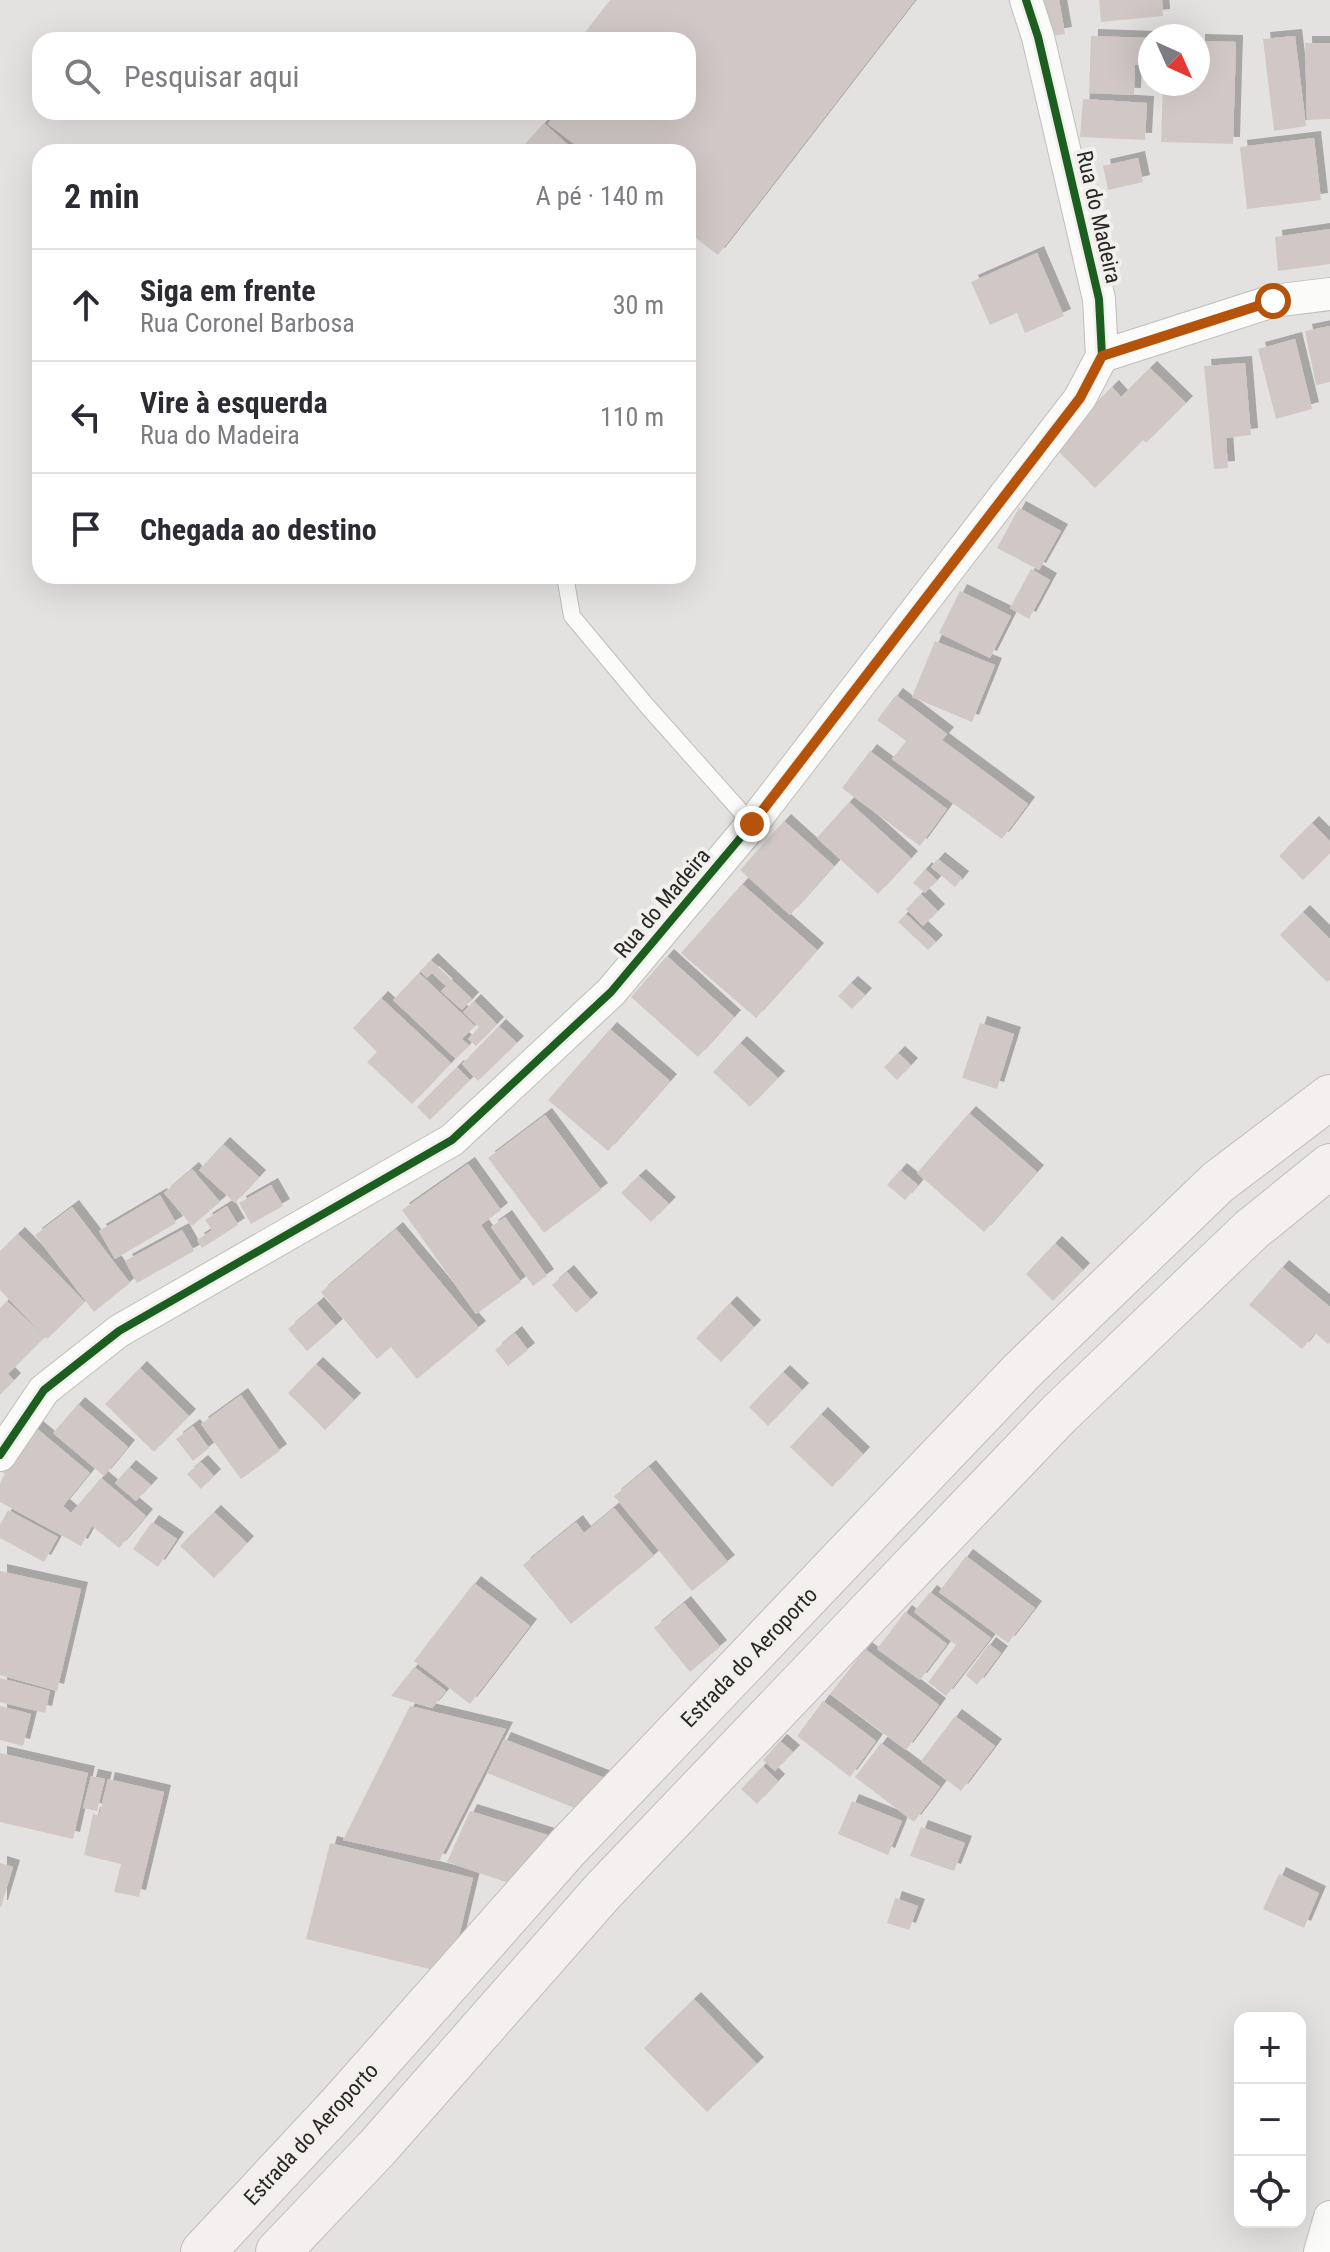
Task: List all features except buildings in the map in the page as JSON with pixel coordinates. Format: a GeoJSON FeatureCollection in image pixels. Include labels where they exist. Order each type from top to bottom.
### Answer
{"type":"FeatureCollection","features":[{"type":"Feature","properties":{"kind":"main road","name":"Estrada do Aeroporto"},"geometry":{"type":"LineString","coordinates":[[203,2252],[341,2104],[568,1847],[1023,1370],[1218,1182],[1330,1097]]}},
{"type":"Feature","properties":{"kind":"main road"},"geometry":{"type":"LineString","coordinates":[[278,2252],[377,2148],[603,1891],[1058,1415],[1251,1230],[1330,1166]]}},
{"type":"Feature","properties":{"kind":"street","name":"Rua do Madeira"},"geometry":{"type":"LineString","coordinates":[[0,1455],[44,1390],[119,1331],[452,1140],[611,992],[752,824],[1080,398],[1102,356],[1099,299],[1038,37],[1026,0]]}},
{"type":"Feature","properties":{"kind":"street"},"geometry":{"type":"LineString","coordinates":[[1102,356],[1273,301],[1330,294]]}},
{"type":"Feature","properties":{"kind":"street"},"geometry":{"type":"LineString","coordinates":[[1320,2252],[1330,2217]]}},
{"type":"Feature","properties":{"kind":"lane"},"geometry":{"type":"LineString","coordinates":[[566,584],[572,616],[752,824]]}},
{"type":"Feature","properties":{"kind":"cycle path"},"geometry":{"type":"LineString","coordinates":[[0,1455],[44,1390],[119,1331],[452,1140],[611,992],[752,824],[1080,398],[1102,356],[1099,299],[1038,37],[1026,0]]}},
{"type":"Feature","properties":{"kind":"route"},"geometry":{"type":"LineString","coordinates":[[752,824],[1080,398],[1102,356],[1273,301]]}}]}
